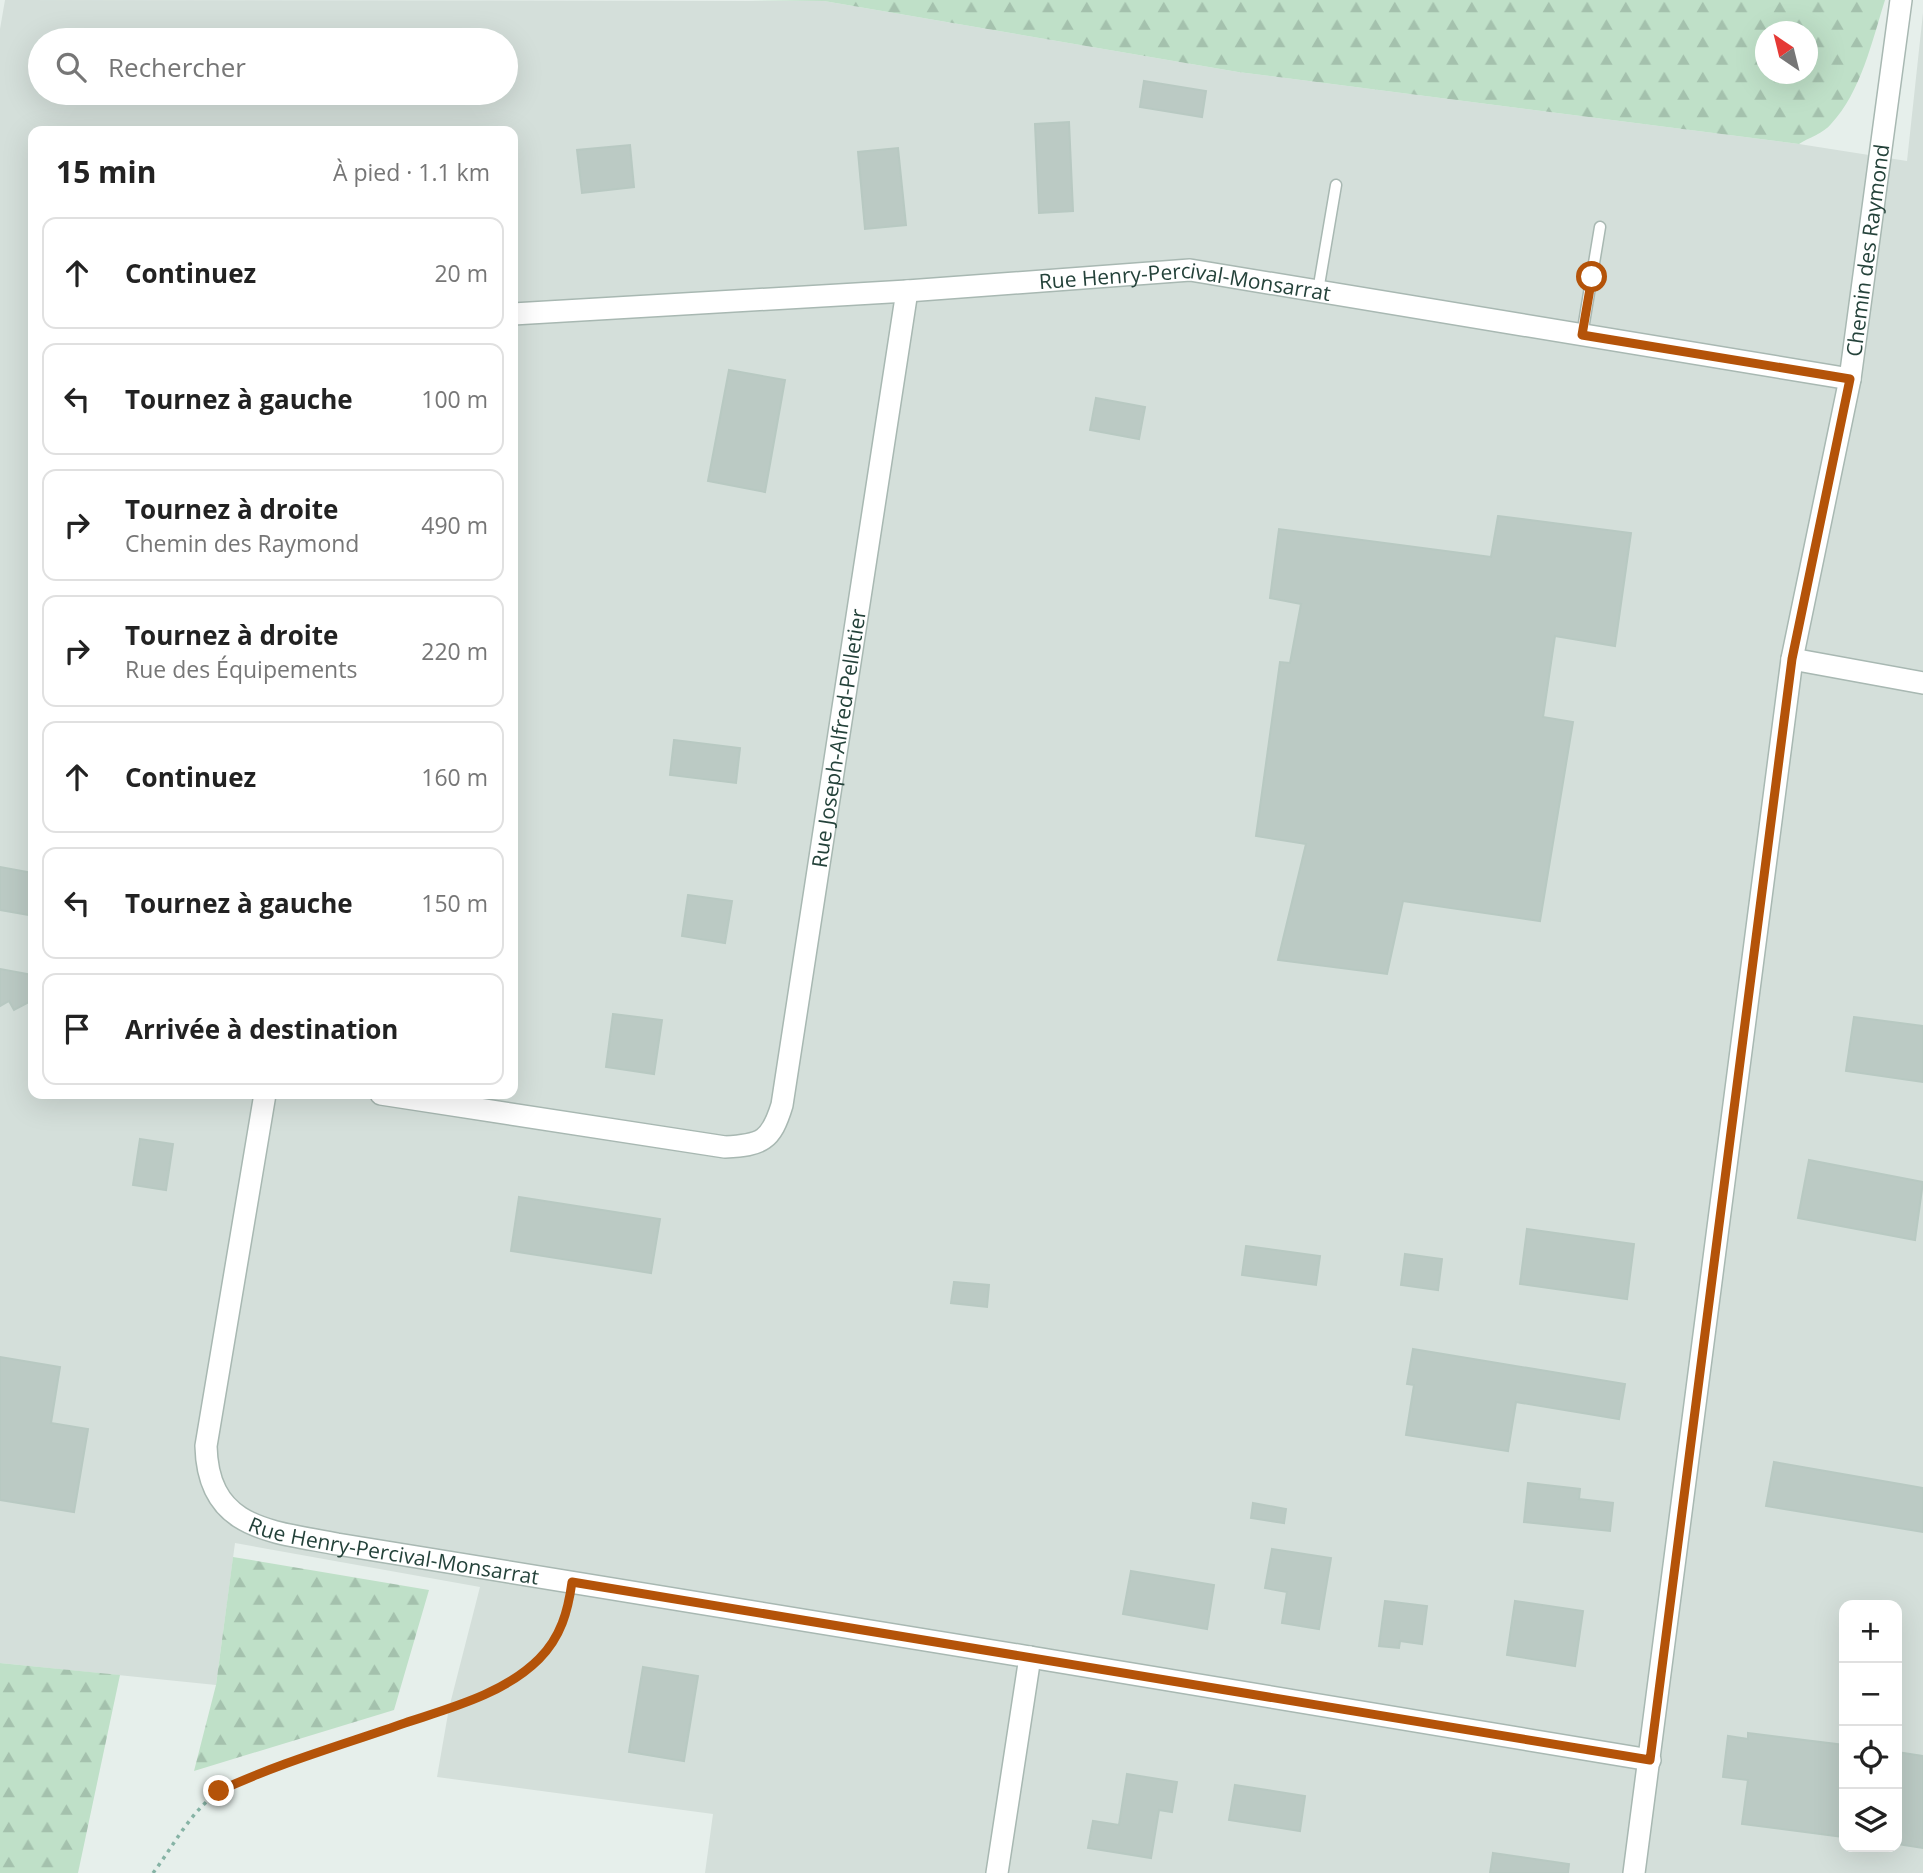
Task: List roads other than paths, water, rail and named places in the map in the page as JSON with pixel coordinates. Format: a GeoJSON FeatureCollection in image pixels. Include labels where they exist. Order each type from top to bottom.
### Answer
{"type":"FeatureCollection","features":[{"type":"Feature","properties":{"kind":"street","name":"Chemin des Raymond"},"geometry":{"type":"LineString","coordinates":[[1634,1873],[1792,659],[1850,379],[1901,0]]}},
{"type":"Feature","properties":{"kind":"street","name":"Rue Henry-Percival-Monsarrat"},"geometry":{"type":"LineString","coordinates":[[518,314],[907,291],[1189,270],[1850,379]]}},
{"type":"Feature","properties":{"kind":"street","name":"Rue Joseph-Alfred-Pelletier"},"geometry":{"type":"LineString","coordinates":[[413,1099],[725,1147],[751,1146],[765,1139],[776,1125],[782,1105],[907,291]]}},
{"type":"Feature","properties":{"kind":"street"},"geometry":{"type":"LineString","coordinates":[[1792,659],[1923,683]]}},
{"type":"Feature","properties":{"kind":"street","name":"Rue Henry-Percival-Monsarrat"},"geometry":{"type":"LineString","coordinates":[[264,1099],[206,1446],[206,1471],[215,1492],[230,1512],[253,1526],[337,1544],[1650,1760]]}},
{"type":"Feature","properties":{"kind":"street"},"geometry":{"type":"LineString","coordinates":[[997,1873],[1030,1657]]}},
{"type":"Feature","properties":{"kind":"lane"},"geometry":{"type":"LineString","coordinates":[[1318,290],[1336,185]]}},
{"type":"Feature","properties":{"kind":"lane"},"geometry":{"type":"LineString","coordinates":[[1582,335],[1600,227]]}}]}
